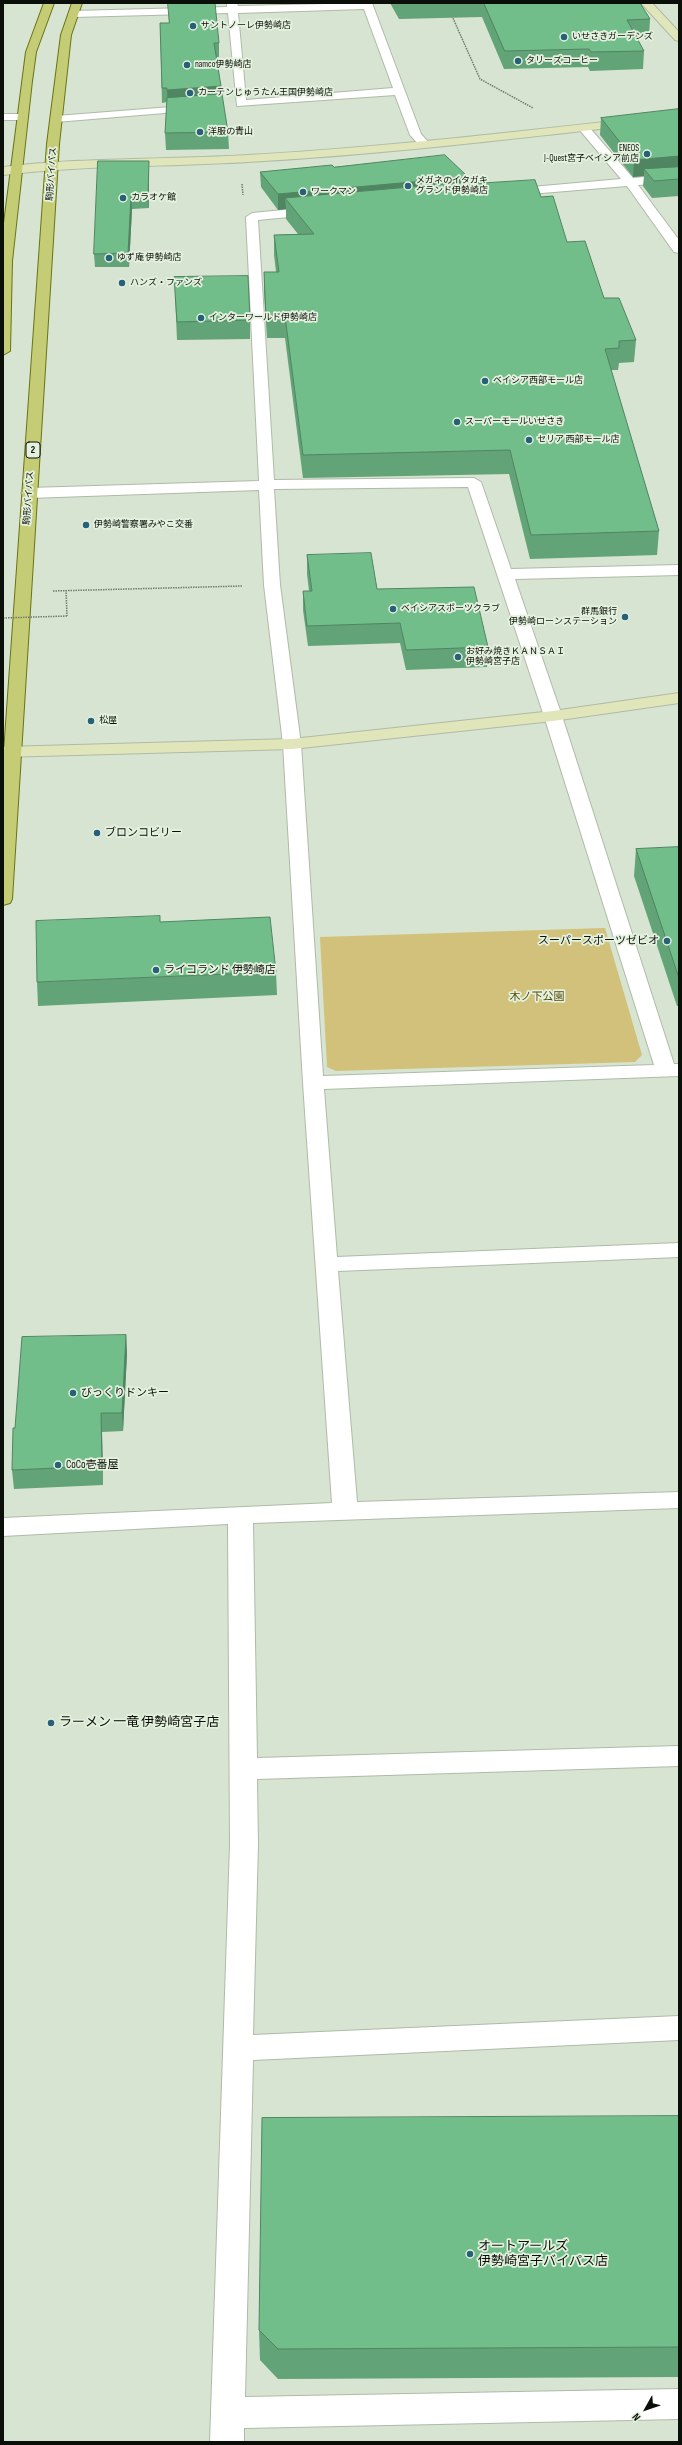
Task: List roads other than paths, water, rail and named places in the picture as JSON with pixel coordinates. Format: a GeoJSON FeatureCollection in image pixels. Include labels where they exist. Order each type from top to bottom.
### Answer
{"type":"FeatureCollection","features":[{"type":"Feature","properties":{"kind":"main road"},"geometry":{"type":"LineString","coordinates":[[3,351],[6,262],[12,168],[22,117],[31,52],[49,3]]}},
{"type":"Feature","properties":{"kind":"main road","name":"駒形バイパス"},"geometry":{"type":"LineString","coordinates":[[3,899],[8,752],[29,493],[52,165],[66,35],[75,9]]}},
{"type":"Feature","properties":{"kind":"street"},"geometry":{"type":"LineString","coordinates":[[646,3],[679,38]]}},
{"type":"Feature","properties":{"kind":"street"},"geometry":{"type":"LineString","coordinates":[[75,9],[368,4],[416,135],[424,144]]}},
{"type":"Feature","properties":{"kind":"street"},"geometry":{"type":"LineString","coordinates":[[232,6],[241,104]]}},
{"type":"Feature","properties":{"kind":"street"},"geometry":{"type":"LineString","coordinates":[[226,106],[400,91]]}},
{"type":"Feature","properties":{"kind":"street"},"geometry":{"type":"LineString","coordinates":[[56,119],[210,107]]}},
{"type":"Feature","properties":{"kind":"street"},"geometry":{"type":"LineString","coordinates":[[3,162],[12,168],[52,165],[247,159],[572,130],[679,117]]}},
{"type":"Feature","properties":{"kind":"street"},"geometry":{"type":"LineString","coordinates":[[584,128],[629,182],[679,249]]}},
{"type":"Feature","properties":{"kind":"street"},"geometry":{"type":"LineString","coordinates":[[495,194],[679,178]]}},
{"type":"Feature","properties":{"kind":"street"},"geometry":{"type":"LineString","coordinates":[[330,210],[252,217],[272,585],[292,744],[313,1083],[344,1513]]}},
{"type":"Feature","properties":{"kind":"street"},"geometry":{"type":"LineString","coordinates":[[29,493],[267,485],[474,482],[672,1070],[313,1083]]}},
{"type":"Feature","properties":{"kind":"street"},"geometry":{"type":"LineString","coordinates":[[505,574],[679,570]]}},
{"type":"Feature","properties":{"kind":"street"},"geometry":{"type":"LineString","coordinates":[[8,752],[292,744],[553,716],[679,698]]}},
{"type":"Feature","properties":{"kind":"street"},"geometry":{"type":"LineString","coordinates":[[327,1264],[679,1250]]}},
{"type":"Feature","properties":{"kind":"street"},"geometry":{"type":"LineString","coordinates":[[3,1527],[240,1515],[344,1513],[679,1500]]}},
{"type":"Feature","properties":{"kind":"street"},"geometry":{"type":"LineString","coordinates":[[240,1515],[244,1844],[227,2427],[679,2404]]}},
{"type":"Feature","properties":{"kind":"street"},"geometry":{"type":"LineString","coordinates":[[243,1769],[679,1756]]}},
{"type":"Feature","properties":{"kind":"street"},"geometry":{"type":"LineString","coordinates":[[238,2048],[679,2028]]}},
{"type":"Feature","properties":{"kind":"lane"},"geometry":{"type":"LineString","coordinates":[[3,117],[22,117]]}},
{"type":"Feature","properties":{"kind":"place","name":"サントノーレ伊勢崎店"},"geometry":{"type":"Point","coordinates":[193,26]}},
{"type":"Feature","properties":{"kind":"place","name":"いせさきガーデンズ"},"geometry":{"type":"Point","coordinates":[564,37]}},
{"type":"Feature","properties":{"kind":"place","name":"タリーズコーヒー"},"geometry":{"type":"Point","coordinates":[518,61]}},
{"type":"Feature","properties":{"kind":"place","name":"namco伊勢崎店"},"geometry":{"type":"Point","coordinates":[187,65]}},
{"type":"Feature","properties":{"kind":"place","name":"カーテンじゅうたん王国伊勢崎店"},"geometry":{"type":"Point","coordinates":[190,93]}},
{"type":"Feature","properties":{"kind":"place","name":"洋服の青山"},"geometry":{"type":"Point","coordinates":[200,132]}},
{"type":"Feature","properties":{"kind":"place","name":"ENEOS J-Quest宮子ベイシア前店"},"geometry":{"type":"Point","coordinates":[647,154]}},
{"type":"Feature","properties":{"kind":"place","name":"メガネのイタガキ グランド伊勢崎店"},"geometry":{"type":"Point","coordinates":[408,186]}},
{"type":"Feature","properties":{"kind":"place","name":"ワークマン"},"geometry":{"type":"Point","coordinates":[303,192]}},
{"type":"Feature","properties":{"kind":"place","name":"カラオケ館"},"geometry":{"type":"Point","coordinates":[123,198]}},
{"type":"Feature","properties":{"kind":"place","name":"ゆず庵 伊勢崎店"},"geometry":{"type":"Point","coordinates":[109,258]}},
{"type":"Feature","properties":{"kind":"place","name":"ハンズ・ファンズ"},"geometry":{"type":"Point","coordinates":[122,283]}},
{"type":"Feature","properties":{"kind":"place","name":"インターワールド伊勢崎店"},"geometry":{"type":"Point","coordinates":[201,318]}},
{"type":"Feature","properties":{"kind":"place","name":"ベイシア西部モール店"},"geometry":{"type":"Point","coordinates":[485,381]}},
{"type":"Feature","properties":{"kind":"place","name":"スーパーモールいせさき"},"geometry":{"type":"Point","coordinates":[457,422]}},
{"type":"Feature","properties":{"kind":"place","name":"セリア 西部モール店"},"geometry":{"type":"Point","coordinates":[529,440]}},
{"type":"Feature","properties":{"kind":"place","name":"伊勢崎警察署みやこ交番"},"geometry":{"type":"Point","coordinates":[86,525]}},
{"type":"Feature","properties":{"kind":"place","name":"ベイシアスポーツクラブ"},"geometry":{"type":"Point","coordinates":[393,609]}},
{"type":"Feature","properties":{"kind":"place","name":"群馬銀行 伊勢崎ローンステーション"},"geometry":{"type":"Point","coordinates":[625,617]}},
{"type":"Feature","properties":{"kind":"place","name":"お好み焼きＫＡＮＳＡＩ 伊勢崎宮子店"},"geometry":{"type":"Point","coordinates":[458,657]}},
{"type":"Feature","properties":{"kind":"place","name":"松屋"},"geometry":{"type":"Point","coordinates":[91,721]}},
{"type":"Feature","properties":{"kind":"place","name":"ブロンコビリー"},"geometry":{"type":"Point","coordinates":[97,833]}},
{"type":"Feature","properties":{"kind":"place","name":"スーパースポーツゼビオ"},"geometry":{"type":"Point","coordinates":[667,941]}},
{"type":"Feature","properties":{"kind":"place","name":"ライコランド 伊勢崎店"},"geometry":{"type":"Point","coordinates":[156,970]}},
{"type":"Feature","properties":{"kind":"place","name":"びっくりドンキー"},"geometry":{"type":"Point","coordinates":[73,1393]}},
{"type":"Feature","properties":{"kind":"place","name":"CoCo壱番屋"},"geometry":{"type":"Point","coordinates":[58,1465]}},
{"type":"Feature","properties":{"kind":"place","name":"ラーメン 一竜 伊勢崎宮子店"},"geometry":{"type":"Point","coordinates":[51,1723]}},
{"type":"Feature","properties":{"kind":"place","name":"オートアールズ 伊勢崎宮子バイパス店"},"geometry":{"type":"Point","coordinates":[470,2254]}},
{"type":"Feature","properties":{"kind":"park label","name":"木ノ下公園"},"geometry":{"type":"Point","coordinates":[537,997]}}]}
